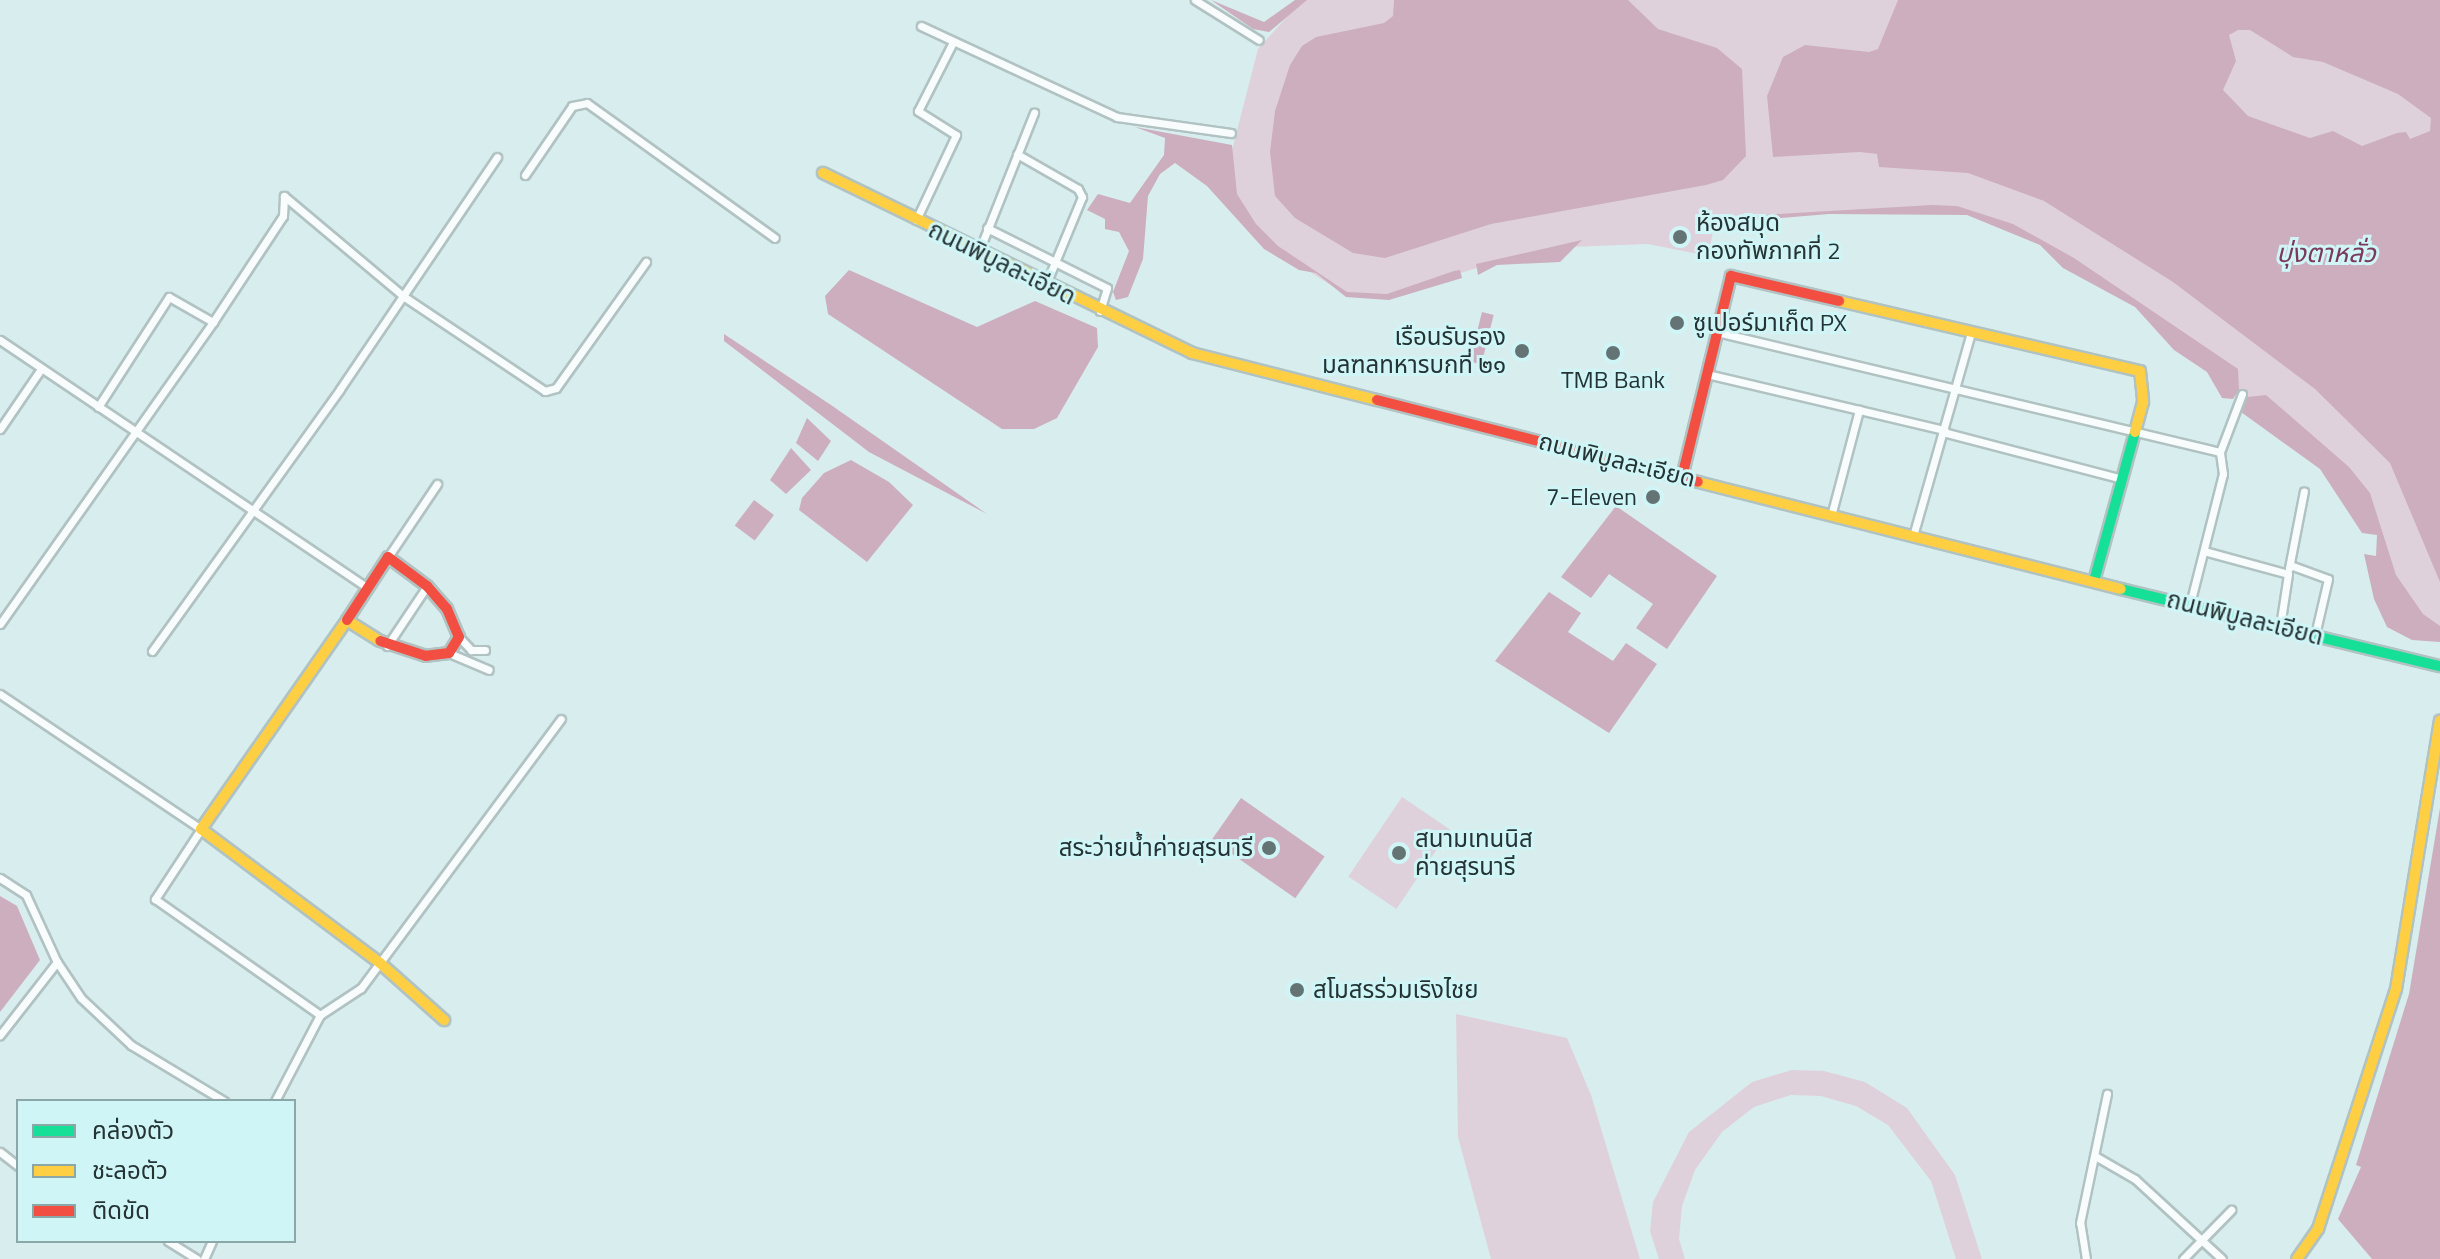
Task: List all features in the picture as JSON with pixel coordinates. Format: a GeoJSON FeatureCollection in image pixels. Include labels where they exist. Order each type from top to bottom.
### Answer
{"type":"FeatureCollection","features":[{"type":"Feature","properties":{"kind":"street"},"geometry":{"type":"LineString","coordinates":[[1195,0],[1259,40]]}},
{"type":"Feature","properties":{"kind":"street"},"geometry":{"type":"LineString","coordinates":[[921,26],[1117,117],[1231,133]]}},
{"type":"Feature","properties":{"kind":"street"},"geometry":{"type":"LineString","coordinates":[[916,220],[956,135],[918,111],[953,42]]}},
{"type":"Feature","properties":{"kind":"street"},"geometry":{"type":"LineString","coordinates":[[525,175],[572,106],[587,103],[775,238]]}},
{"type":"Feature","properties":{"kind":"street"},"geometry":{"type":"LineString","coordinates":[[979,251],[1034,113]]}},
{"type":"Feature","properties":{"kind":"street"},"geometry":{"type":"LineString","coordinates":[[1017,154],[1078,189],[1082,197],[1046,284]]}},
{"type":"Feature","properties":{"kind":"street"},"geometry":{"type":"LineString","coordinates":[[152,651],[403,296],[497,157]]}},
{"type":"Feature","properties":{"kind":"street","name":"ถนนพิบูลละเอียด"},"geometry":{"type":"LineString","coordinates":[[823,173],[1100,311],[1192,353],[1831,516],[2440,666]]}},
{"type":"Feature","properties":{"kind":"street"},"geometry":{"type":"LineString","coordinates":[[0,624],[213,322],[283,216],[284,196],[403,296],[545,391],[556,388],[646,262]]}},
{"type":"Feature","properties":{"kind":"street"},"geometry":{"type":"LineString","coordinates":[[987,228],[1107,288],[1100,311]]}},
{"type":"Feature","properties":{"kind":"street"},"geometry":{"type":"LineString","coordinates":[[1682,477],[1731,276],[2140,371],[2143,402],[2094,581]]}},
{"type":"Feature","properties":{"kind":"street"},"geometry":{"type":"LineString","coordinates":[[98,407],[169,297],[213,322]]}},
{"type":"Feature","properties":{"kind":"street"},"geometry":{"type":"LineString","coordinates":[[1717,332],[2220,452]]}},
{"type":"Feature","properties":{"kind":"street"},"geometry":{"type":"LineString","coordinates":[[1913,536],[1971,333]]}},
{"type":"Feature","properties":{"kind":"street"},"geometry":{"type":"LineString","coordinates":[[0,340],[367,588]]}},
{"type":"Feature","properties":{"kind":"street"},"geometry":{"type":"LineString","coordinates":[[0,429],[41,369]]}},
{"type":"Feature","properties":{"kind":"street"},"geometry":{"type":"LineString","coordinates":[[1707,374],[1944,431],[2122,479]]}},
{"type":"Feature","properties":{"kind":"street"},"geometry":{"type":"LineString","coordinates":[[2190,604],[2223,474],[2220,452],[2242,394]]}},
{"type":"Feature","properties":{"kind":"street"},"geometry":{"type":"LineString","coordinates":[[1831,516],[1859,410]]}},
{"type":"Feature","properties":{"kind":"street"},"geometry":{"type":"LineString","coordinates":[[320,1015],[155,899],[437,484]]}},
{"type":"Feature","properties":{"kind":"street"},"geometry":{"type":"LineString","coordinates":[[2280,626],[2304,491]]}},
{"type":"Feature","properties":{"kind":"street"},"geometry":{"type":"LineString","coordinates":[[2204,551],[2288,574]]}},
{"type":"Feature","properties":{"kind":"street"},"geometry":{"type":"LineString","coordinates":[[388,557],[427,586],[447,609],[459,637],[471,650],[485,650]]}},
{"type":"Feature","properties":{"kind":"street"},"geometry":{"type":"LineString","coordinates":[[2290,565],[2328,579],[2315,635]]}},
{"type":"Feature","properties":{"kind":"street"},"geometry":{"type":"LineString","coordinates":[[387,646],[427,586]]}},
{"type":"Feature","properties":{"kind":"street"},"geometry":{"type":"LineString","coordinates":[[347,620],[387,646],[426,656],[449,653],[489,670]]}},
{"type":"Feature","properties":{"kind":"street"},"geometry":{"type":"LineString","coordinates":[[449,653],[459,637]]}},
{"type":"Feature","properties":{"kind":"street"},"geometry":{"type":"LineString","coordinates":[[0,694],[201,829],[380,963],[444,1020]]}},
{"type":"Feature","properties":{"kind":"street"},"geometry":{"type":"LineString","coordinates":[[276,1099],[320,1015],[361,988],[561,719]]}},
{"type":"Feature","properties":{"kind":"street"},"geometry":{"type":"LineString","coordinates":[[2297,1259],[2318,1229],[2396,989],[2440,721]]}},
{"type":"Feature","properties":{"kind":"street"},"geometry":{"type":"LineString","coordinates":[[0,878],[26,895],[57,962],[81,998],[131,1045],[221,1099]]}},
{"type":"Feature","properties":{"kind":"street"},"geometry":{"type":"LineString","coordinates":[[0,1035],[57,962]]}},
{"type":"Feature","properties":{"kind":"street"},"geometry":{"type":"LineString","coordinates":[[2086,1259],[2080,1223],[2107,1094]]}},
{"type":"Feature","properties":{"kind":"street"},"geometry":{"type":"LineString","coordinates":[[0,1152],[16,1164]]}},
{"type":"Feature","properties":{"kind":"street"},"geometry":{"type":"LineString","coordinates":[[2095,1156],[2135,1179],[2222,1259]]}},
{"type":"Feature","properties":{"kind":"street"},"geometry":{"type":"LineString","coordinates":[[2183,1259],[2231,1210]]}},
{"type":"Feature","properties":{"kind":"street"},"geometry":{"type":"LineString","coordinates":[[171,1243],[197,1259]]}},
{"type":"Feature","properties":{"kind":"shaded area"},"geometry":{"type":"Polygon","coordinates":[[[1302,0],[2440,0],[2440,631],[2404,597],[2367,498],[2234,392],[2237,375],[2041,242],[1959,210],[1863,210],[1715,222],[1708,256],[1648,244],[1571,247],[1480,267],[1377,299],[1340,291],[1271,247],[1232,193],[1231,154],[1258,49],[1302,0]]]}},
{"type":"Feature","properties":{"kind":"shaded area","name":"สนามเทนนิส ค่ายสุรนารี"},"geometry":{"type":"Polygon","coordinates":[[[1402,797],[1450,829],[1396,909],[1348,877],[1402,797]]]}},
{"type":"Feature","properties":{"kind":"shaded area"},"geometry":{"type":"Polygon","coordinates":[[[1456,1014],[1567,1038],[1591,1095],[1640,1259],[1491,1259],[1458,1137],[1456,1014]]]}},
{"type":"Feature","properties":{"kind":"shaded area"},"geometry":{"type":"Polygon","coordinates":[[[1792,1070],[1824,1071],[1865,1082],[1907,1108],[1955,1175],[1982,1259],[1956,1259],[1931,1181],[1888,1125],[1856,1106],[1821,1096],[1791,1095],[1754,1107],[1722,1132],[1695,1170],[1682,1206],[1679,1239],[1685,1259],[1659,1259],[1650,1231],[1653,1202],[1689,1132],[1752,1082],[1792,1070]]]}},
{"type":"Feature","properties":{"kind":"water"},"geometry":{"type":"Polygon","coordinates":[[[1211,0],[1264,22],[1295,0],[1307,0],[1269,32],[1253,29],[1211,0]]]}},
{"type":"Feature","properties":{"kind":"water"},"geometry":{"type":"Polygon","coordinates":[[[1394,0],[1628,0],[1658,29],[1717,48],[1742,69],[1746,156],[1723,180],[1706,185],[1491,224],[1385,258],[1353,253],[1295,218],[1275,196],[1270,152],[1275,111],[1290,65],[1302,46],[1316,37],[1384,23],[1393,16],[1394,0]]]}},
{"type":"Feature","properties":{"kind":"water","name":"บุ่งตาหลั่ว"},"geometry":{"type":"Polygon","coordinates":[[[1898,0],[2440,0],[2440,582],[2390,463],[2315,389],[2173,282],[2044,201],[1968,173],[1879,167],[1877,154],[1860,152],[1773,157],[1767,96],[1783,57],[1805,45],[1869,52],[1878,49],[1898,0]],[[2238,30],[2229,35],[2236,61],[2223,90],[2248,116],[2310,138],[2333,131],[2362,146],[2397,133],[2406,132],[2410,139],[2430,131],[2431,118],[2398,94],[2323,62],[2293,57],[2250,30],[2238,30]]]}},
{"type":"Feature","properties":{"kind":"water"},"geometry":{"type":"Polygon","coordinates":[[[1135,127],[1232,145],[1237,194],[1256,224],[1278,246],[1347,292],[1387,294],[1460,270],[1462,278],[1389,300],[1346,297],[1316,273],[1299,270],[1264,249],[1207,186],[1175,163],[1160,174],[1148,196],[1143,259],[1128,297],[1116,300],[1113,292],[1129,251],[1119,232],[1105,229],[1105,219],[1087,210],[1098,194],[1130,203],[1164,155],[1165,138],[1135,127]]]}},
{"type":"Feature","properties":{"kind":"water"},"geometry":{"type":"Polygon","coordinates":[[[1957,206],[2013,224],[2074,258],[2238,369],[2239,390],[2233,399],[2222,398],[2207,372],[2174,350],[2135,307],[2063,268],[2040,245],[1967,215],[1829,214],[1694,225],[1709,218],[1957,206]]]}},
{"type":"Feature","properties":{"kind":"water"},"geometry":{"type":"Polygon","coordinates":[[[1582,240],[1560,262],[1497,265],[1478,275],[1476,264],[1582,240]]]}},
{"type":"Feature","properties":{"kind":"water"},"geometry":{"type":"Polygon","coordinates":[[[849,270],[977,327],[1035,301],[1097,328],[1098,347],[1057,418],[1034,429],[1002,429],[828,314],[825,296],[849,270]]]}},
{"type":"Feature","properties":{"kind":"water"},"geometry":{"type":"Polygon","coordinates":[[[1482,312],[1494,315],[1481,364],[1470,361],[1482,312]]]}},
{"type":"Feature","properties":{"kind":"water"},"geometry":{"type":"Polygon","coordinates":[[[724,334],[987,514],[869,452],[724,341],[724,334]]]}},
{"type":"Feature","properties":{"kind":"water"},"geometry":{"type":"Polygon","coordinates":[[[2266,395],[2349,467],[2370,493],[2396,575],[2423,614],[2440,626],[2440,642],[2412,640],[2387,627],[2374,599],[2364,554],[2376,556],[2377,535],[2362,533],[2320,469],[2241,412],[2247,397],[2266,395]]]}},
{"type":"Feature","properties":{"kind":"water"},"geometry":{"type":"Polygon","coordinates":[[[807,418],[831,441],[818,461],[796,443],[807,418]]]}},
{"type":"Feature","properties":{"kind":"water"},"geometry":{"type":"Polygon","coordinates":[[[791,448],[811,470],[786,494],[770,480],[791,448]]]}},
{"type":"Feature","properties":{"kind":"water"},"geometry":{"type":"Polygon","coordinates":[[[851,460],[889,482],[913,505],[867,562],[799,510],[802,498],[824,473],[851,460]]]}},
{"type":"Feature","properties":{"kind":"water"},"geometry":{"type":"Polygon","coordinates":[[[754,500],[774,515],[755,541],[735,526],[754,500]]]}},
{"type":"Feature","properties":{"kind":"water"},"geometry":{"type":"Polygon","coordinates":[[[1616,506],[1717,576],[1667,649],[1636,628],[1653,604],[1609,574],[1591,598],[1561,577],[1616,506]]]}},
{"type":"Feature","properties":{"kind":"water"},"geometry":{"type":"Polygon","coordinates":[[[1549,592],[1581,613],[1568,632],[1613,661],[1626,643],[1657,664],[1609,733],[1495,661],[1549,592]]]}},
{"type":"Feature","properties":{"kind":"water","name":"สระว่ายนํ้าค่ายสุรนารี"},"geometry":{"type":"Polygon","coordinates":[[[1241,798],[1325,857],[1295,898],[1212,840],[1241,798]]]}},
{"type":"Feature","properties":{"kind":"water"},"geometry":{"type":"Polygon","coordinates":[[[2440,808],[2440,1259],[2372,1259],[2338,1219],[2361,1167],[2356,1165],[2409,994],[2440,808]]]}},
{"type":"Feature","properties":{"kind":"water"},"geometry":{"type":"Polygon","coordinates":[[[0,896],[17,906],[40,960],[0,1012],[0,896]]]}},
{"type":"Feature","properties":{"kind":"traffic: fast"},"geometry":{"type":"LineString","coordinates":[[2094,581],[2135,432]]}},
{"type":"Feature","properties":{"kind":"traffic: fast"},"geometry":{"type":"LineString","coordinates":[[2121,589],[2440,666]]}},
{"type":"Feature","properties":{"kind":"traffic: slow"},"geometry":{"type":"LineString","coordinates":[[823,173],[1192,353],[1377,400]]}},
{"type":"Feature","properties":{"kind":"traffic: slow"},"geometry":{"type":"LineString","coordinates":[[1839,301],[2140,371],[2143,402],[2135,432]]}},
{"type":"Feature","properties":{"kind":"traffic: slow"},"geometry":{"type":"LineString","coordinates":[[1698,482],[2121,589]]}},
{"type":"Feature","properties":{"kind":"traffic: slow"},"geometry":{"type":"LineString","coordinates":[[380,641],[347,620],[201,829],[380,963],[444,1020]]}},
{"type":"Feature","properties":{"kind":"traffic: slow"},"geometry":{"type":"LineString","coordinates":[[2297,1259],[2318,1229],[2396,989],[2440,721]]}},
{"type":"Feature","properties":{"kind":"traffic: jam"},"geometry":{"type":"LineString","coordinates":[[1682,477],[1731,276],[1839,301]]}},
{"type":"Feature","properties":{"kind":"traffic: jam"},"geometry":{"type":"LineString","coordinates":[[1377,400],[1698,482]]}},
{"type":"Feature","properties":{"kind":"traffic: jam"},"geometry":{"type":"LineString","coordinates":[[347,620],[388,557],[427,586],[447,609],[459,637],[449,653],[426,656],[380,641]]}},
{"type":"Feature","properties":{"kind":"place","name":"ห้องสมุด กองทัพภาคที่ 2"},"geometry":{"type":"Point","coordinates":[1680,237]}},
{"type":"Feature","properties":{"kind":"place","name":"ซูเปอร์มาเก็ต PX"},"geometry":{"type":"Point","coordinates":[1677,323]}},
{"type":"Feature","properties":{"kind":"place","name":"เรือนรับรอง มลฑลทหารบกที่ ๒๑"},"geometry":{"type":"Point","coordinates":[1522,351]}},
{"type":"Feature","properties":{"kind":"place","name":"TMB Bank"},"geometry":{"type":"Point","coordinates":[1613,353]}},
{"type":"Feature","properties":{"kind":"place","name":"7-Eleven"},"geometry":{"type":"Point","coordinates":[1653,497]}},
{"type":"Feature","properties":{"kind":"place","name":"สระว่ายนํ้าค่ายสุรนารี"},"geometry":{"type":"Point","coordinates":[1269,848]}},
{"type":"Feature","properties":{"kind":"place","name":"สนามเทนนิส ค่ายสุรนารี"},"geometry":{"type":"Point","coordinates":[1399,853]}},
{"type":"Feature","properties":{"kind":"place","name":"สโมสรร่วมเริงไชย"},"geometry":{"type":"Point","coordinates":[1297,990]}}]}
